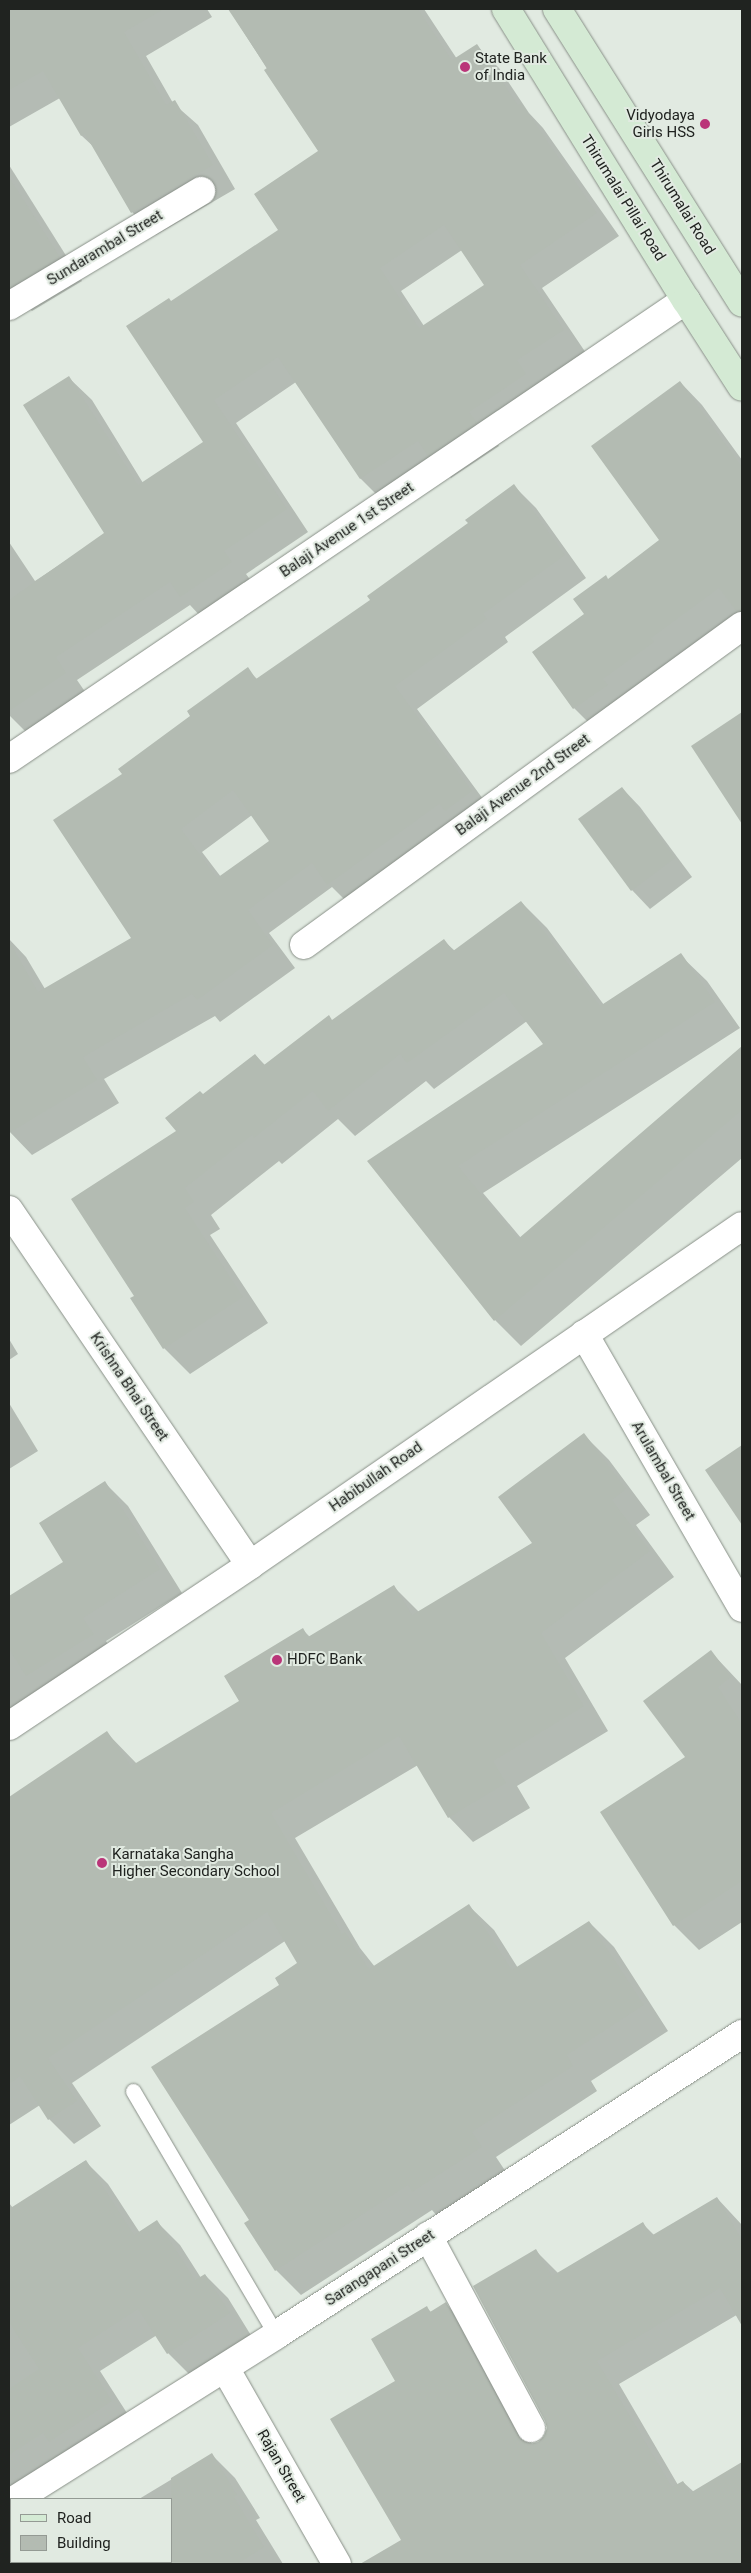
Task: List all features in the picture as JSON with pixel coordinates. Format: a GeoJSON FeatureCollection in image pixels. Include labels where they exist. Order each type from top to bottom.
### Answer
{"type":"FeatureCollection","features":[{"type":"Feature","properties":{"kind":"main road","name":"Thirumalai Pillai Road"},"geometry":{"type":"LineString","coordinates":[[506,9],[686,300],[742,386]]}},
{"type":"Feature","properties":{"kind":"main road","name":"Thirumalai Road"},"geometry":{"type":"LineString","coordinates":[[557,9],[742,303]]}},
{"type":"Feature","properties":{"kind":"street","name":"Sundarambal Street"},"geometry":{"type":"LineString","coordinates":[[9,306],[201,191]]}},
{"type":"Feature","properties":{"kind":"street","name":"Balaji Avenue 1st Street"},"geometry":{"type":"LineString","coordinates":[[9,759],[686,300]]}},
{"type":"Feature","properties":{"kind":"street","name":"Balaji Avenue 2nd Street"},"geometry":{"type":"LineString","coordinates":[[304,945],[742,626]]}},
{"type":"Feature","properties":{"kind":"street","name":"Krishna Bhai Street"},"geometry":{"type":"LineString","coordinates":[[9,1210],[250,1565]]}},
{"type":"Feature","properties":{"kind":"street","name":"Habibullah Road"},"geometry":{"type":"LineString","coordinates":[[9,1726],[250,1565],[742,1226]]}},
{"type":"Feature","properties":{"kind":"street","name":"Arulambal Street"},"geometry":{"type":"LineString","coordinates":[[584,1334],[742,1608]]}},
{"type":"Feature","properties":{"kind":"street","name":"Sarangapani Street"},"geometry":{"type":"LineString","coordinates":[[18,2498],[225,2368],[742,2034]]}},
{"type":"Feature","properties":{"kind":"street"},"geometry":{"type":"LineString","coordinates":[[428,2236],[531,2428]]}},
{"type":"Feature","properties":{"kind":"street","name":"Rajan Street"},"geometry":{"type":"LineString","coordinates":[[225,2368],[337,2564]]}},
{"type":"Feature","properties":{"kind":"lane"},"geometry":{"type":"LineString","coordinates":[[133,2092],[276,2335]]}},
{"type":"Feature","properties":{"kind":"building"},"geometry":{"type":"Polygon","coordinates":[[[9,9],[164,9],[124,32],[166,105],[175,100],[213,165],[131,213],[85,134],[81,136],[43,71],[9,90],[9,9]]]}},
{"type":"Feature","properties":{"kind":"building"},"geometry":{"type":"Polygon","coordinates":[[[228,9],[418,9],[452,60],[477,44],[518,105],[521,103],[597,213],[520,265],[564,330],[517,360],[526,374],[469,412],[477,423],[428,456],[418,441],[360,479],[278,357],[214,400],[287,509],[224,551],[232,562],[180,597],[170,582],[56,657],[66,673],[9,711],[9,600],[104,533],[23,405],[69,376],[138,485],[203,442],[126,326],[169,298],[171,301],[278,230],[254,194],[318,151],[264,70],[267,68],[228,9]],[[444,225],[380,268],[419,328],[484,285],[444,225]]]}},
{"type":"Feature","properties":{"kind":"building"},"geometry":{"type":"Polygon","coordinates":[[[9,177],[60,257],[9,288],[9,177]]]}},
{"type":"Feature","properties":{"kind":"building"},"geometry":{"type":"Polygon","coordinates":[[[680,381],[742,467],[742,611],[737,612],[719,588],[651,638],[654,642],[603,679],[608,685],[573,709],[532,652],[584,614],[573,599],[606,575],[608,579],[659,540],[591,446],[680,381]]]}},
{"type":"Feature","properties":{"kind":"building"},"geometry":{"type":"Polygon","coordinates":[[[514,484],[565,555],[483,614],[487,619],[395,686],[472,791],[445,811],[439,804],[327,885],[312,863],[248,910],[273,945],[197,1000],[192,994],[83,1057],[97,1080],[9,1133],[9,941],[38,992],[131,938],[53,820],[122,774],[118,769],[190,716],[187,711],[248,667],[256,679],[370,600],[367,596],[468,523],[465,520],[514,484]],[[233,790],[181,829],[217,878],[269,841],[233,790]]]}},
{"type":"Feature","properties":{"kind":"building"},"geometry":{"type":"Polygon","coordinates":[[[742,712],[742,824],[691,746],[742,712]]]}},
{"type":"Feature","properties":{"kind":"building"},"geometry":{"type":"Polygon","coordinates":[[[622,787],[675,858],[631,891],[578,819],[622,787]]]}},
{"type":"Feature","properties":{"kind":"building"},"geometry":{"type":"Polygon","coordinates":[[[521,901],[600,1006],[681,953],[715,1002],[458,1166],[518,1239],[742,1046],[742,1110],[494,1321],[367,1161],[543,1044],[504,993],[407,1063],[400,1054],[328,1111],[313,1091],[254,1138],[252,1135],[185,1188],[194,1202],[185,1208],[243,1297],[163,1349],[130,1298],[134,1296],[71,1199],[176,1131],[165,1118],[200,1091],[203,1094],[255,1054],[264,1065],[329,1015],[332,1020],[444,939],[453,951],[521,901]]]}},
{"type":"Feature","properties":{"kind":"building"},"geometry":{"type":"Polygon","coordinates":[[[584,1433],[626,1489],[612,1500],[650,1551],[541,1633],[584,1706],[493,1761],[506,1783],[448,1818],[399,1736],[271,1813],[342,1934],[345,1932],[369,1969],[469,1904],[512,1970],[589,1921],[644,2005],[567,2055],[573,2066],[472,2132],[482,2147],[412,2192],[408,2185],[275,2271],[244,2223],[249,2220],[151,2067],[279,1985],[275,1978],[297,1963],[267,1912],[48,2058],[77,2101],[48,2120],[20,2076],[9,2084],[9,1797],[107,1731],[131,1766],[239,1701],[224,1676],[303,1628],[308,1637],[394,1585],[412,1615],[532,1543],[498,1497],[584,1433]]]}},
{"type":"Feature","properties":{"kind":"building"},"geometry":{"type":"Polygon","coordinates":[[[742,1445],[742,1525],[705,1470],[742,1445]]]}},
{"type":"Feature","properties":{"kind":"building"},"geometry":{"type":"Polygon","coordinates":[[[105,1481],[160,1569],[83,1618],[94,1634],[26,1676],[9,1649],[9,1596],[63,1562],[39,1523],[105,1481]]]}},
{"type":"Feature","properties":{"kind":"building"},"geometry":{"type":"Polygon","coordinates":[[[711,1650],[731,1677],[718,1687],[742,1724],[742,1881],[673,1926],[600,1812],[685,1757],[643,1701],[711,1650]]]}},
{"type":"Feature","properties":{"kind":"building"},"geometry":{"type":"Polygon","coordinates":[[[86,2160],[134,2235],[157,2220],[195,2280],[205,2274],[230,2313],[167,2354],[138,2309],[78,2348],[112,2401],[49,2442],[43,2433],[9,2455],[9,2389],[39,2369],[9,2322],[9,2209],[86,2160]]]}},
{"type":"Feature","properties":{"kind":"building"},"geometry":{"type":"Polygon","coordinates":[[[717,2197],[742,2240],[742,2326],[720,2288],[597,2361],[672,2487],[683,2481],[690,2493],[742,2462],[742,2564],[360,2564],[401,2540],[330,2419],[395,2381],[371,2339],[427,2306],[430,2312],[446,2302],[517,2435],[523,2441],[530,2444],[538,2442],[544,2436],[547,2428],[545,2421],[473,2286],[536,2249],[552,2276],[643,2222],[651,2236],[717,2197]]]}},
{"type":"Feature","properties":{"kind":"building"},"geometry":{"type":"Polygon","coordinates":[[[212,2453],[237,2495],[234,2497],[264,2547],[237,2564],[171,2564],[171,2478],[212,2453]]]}},
{"type":"Feature","properties":{"kind":"place","name":"State Bank of India"},"geometry":{"type":"Point","coordinates":[465,67]}},
{"type":"Feature","properties":{"kind":"place","name":"Vidyodaya Girls HSS"},"geometry":{"type":"Point","coordinates":[705,124]}},
{"type":"Feature","properties":{"kind":"place","name":"HDFC Bank"},"geometry":{"type":"Point","coordinates":[277,1660]}},
{"type":"Feature","properties":{"kind":"place","name":"Karnataka Sangha Higher Secondary School"},"geometry":{"type":"Point","coordinates":[102,1863]}}]}
